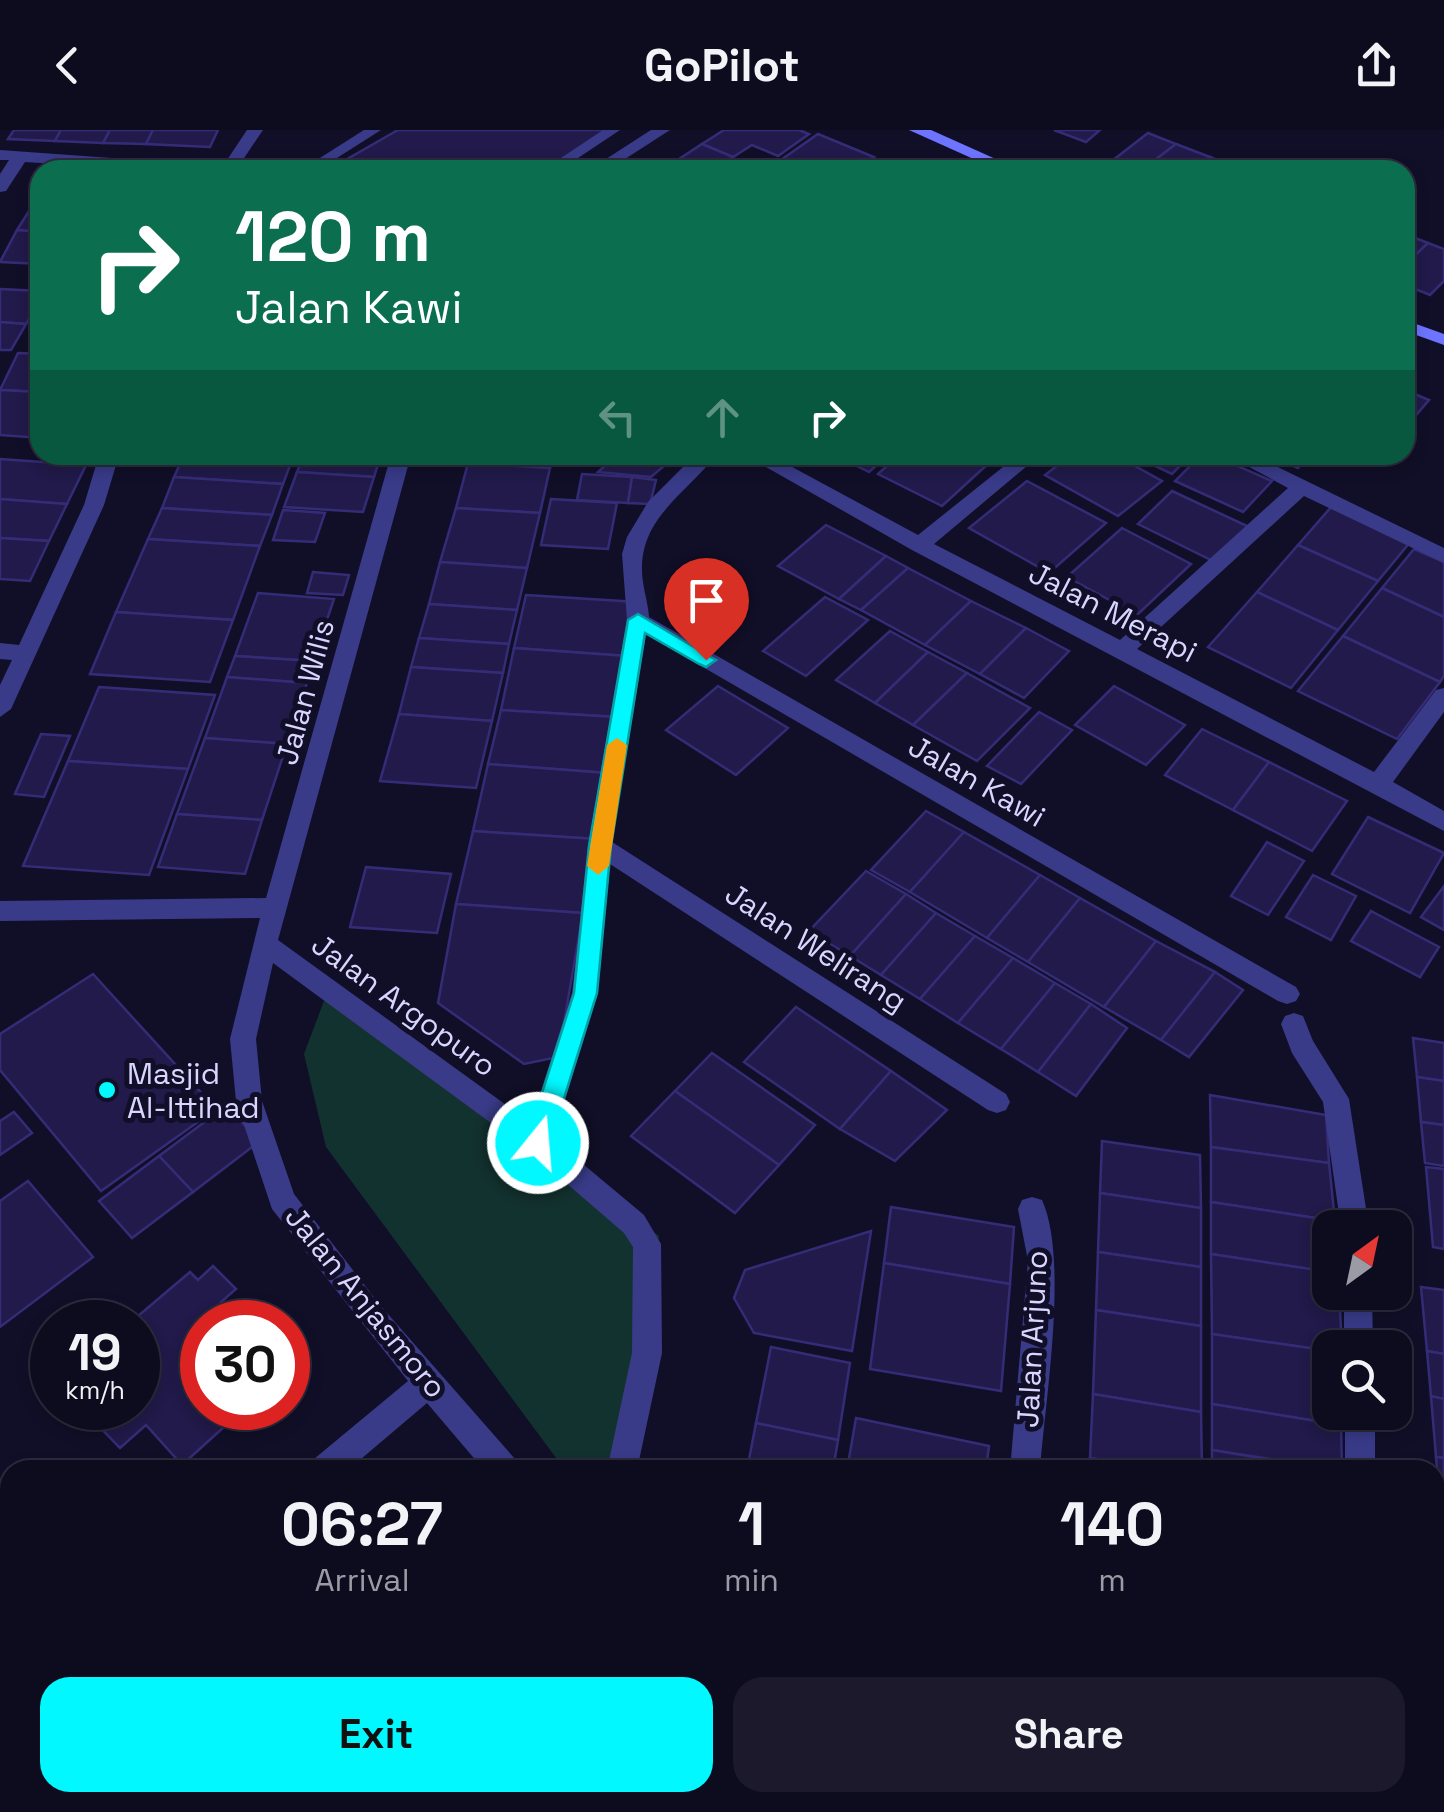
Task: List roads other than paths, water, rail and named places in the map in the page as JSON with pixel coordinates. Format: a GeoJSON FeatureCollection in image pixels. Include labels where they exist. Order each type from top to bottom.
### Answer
{"type":"FeatureCollection","features":[{"type":"Feature","properties":{"kind":"street"},"geometry":{"type":"LineString","coordinates":[[235,160],[255,130]]}},
{"type":"Feature","properties":{"kind":"street"},"geometry":{"type":"LineString","coordinates":[[613,160],[662,130]]}},
{"type":"Feature","properties":{"kind":"street"},"geometry":{"type":"LineString","coordinates":[[917,130],[988,160]]}},
{"type":"Feature","properties":{"kind":"street"},"geometry":{"type":"LineString","coordinates":[[0,155],[77,160]]}},
{"type":"Feature","properties":{"kind":"street"},"geometry":{"type":"LineString","coordinates":[[0,186],[20,156]]}},
{"type":"Feature","properties":{"kind":"street"},"geometry":{"type":"LineString","coordinates":[[1415,329],[1444,340]]}},
{"type":"Feature","properties":{"kind":"street"},"geometry":{"type":"LineString","coordinates":[[0,709],[94,505],[105,465]]}},
{"type":"Feature","properties":{"kind":"street","name":"Jalan Wilis"},"geometry":{"type":"LineString","coordinates":[[265,944],[398,465]]}},
{"type":"Feature","properties":{"kind":"street"},"geometry":{"type":"LineString","coordinates":[[538,1143],[585,993],[600,846],[638,620],[640,599],[631,574],[635,541],[672,485],[695,465]]}},
{"type":"Feature","properties":{"kind":"street","name":"Jalan Merapi"},"geometry":{"type":"LineString","coordinates":[[773,465],[1444,822]]}},
{"type":"Feature","properties":{"kind":"street"},"geometry":{"type":"LineString","coordinates":[[919,545],[1018,465]]}},
{"type":"Feature","properties":{"kind":"street"},"geometry":{"type":"LineString","coordinates":[[1258,465],[1444,556]]}},
{"type":"Feature","properties":{"kind":"street"},"geometry":{"type":"LineString","coordinates":[[1123,650],[1302,486]]}},
{"type":"Feature","properties":{"kind":"street","name":"Jalan Kawi"},"geometry":{"type":"LineString","coordinates":[[638,620],[1286,994]]}},
{"type":"Feature","properties":{"kind":"street"},"geometry":{"type":"LineString","coordinates":[[0,652],[26,653]]}},
{"type":"Feature","properties":{"kind":"street"},"geometry":{"type":"LineString","coordinates":[[1378,784],[1444,696]]}},
{"type":"Feature","properties":{"kind":"street","name":"Jalan Welirang"},"geometry":{"type":"LineString","coordinates":[[600,846],[997,1102]]}},
{"type":"Feature","properties":{"kind":"street"},"geometry":{"type":"LineString","coordinates":[[0,911],[278,908]]}},
{"type":"Feature","properties":{"kind":"street","name":"Jalan Argopuro"},"geometry":{"type":"LineString","coordinates":[[265,944],[538,1143],[634,1224],[647,1244],[647,1353],[624,1460]]}},
{"type":"Feature","properties":{"kind":"street","name":"Jalan Anjasmoro"},"geometry":{"type":"LineString","coordinates":[[265,944],[243,1039],[249,1100],[282,1200],[370,1315],[496,1460]]}},
{"type":"Feature","properties":{"kind":"street"},"geometry":{"type":"LineString","coordinates":[[1294,1024],[1301,1045],[1336,1099],[1353,1210]]}},
{"type":"Feature","properties":{"kind":"street","name":"Jalan Arjuno"},"geometry":{"type":"LineString","coordinates":[[1026,1460],[1042,1261],[1032,1208]]}},
{"type":"Feature","properties":{"kind":"street"},"geometry":{"type":"LineString","coordinates":[[337,1460],[431,1382]]}},
{"type":"Feature","properties":{"kind":"street"},"geometry":{"type":"LineString","coordinates":[[1360,1430],[1360,1460]]}},
{"type":"Feature","properties":{"kind":"lane"},"geometry":{"type":"LineString","coordinates":[[324,160],[374,130]]}},
{"type":"Feature","properties":{"kind":"lane"},"geometry":{"type":"LineString","coordinates":[[566,160],[614,130]]}},
{"type":"Feature","properties":{"kind":"place","name":"Masjid Al-Ittihad"},"geometry":{"type":"Point","coordinates":[107,1090]}}]}
